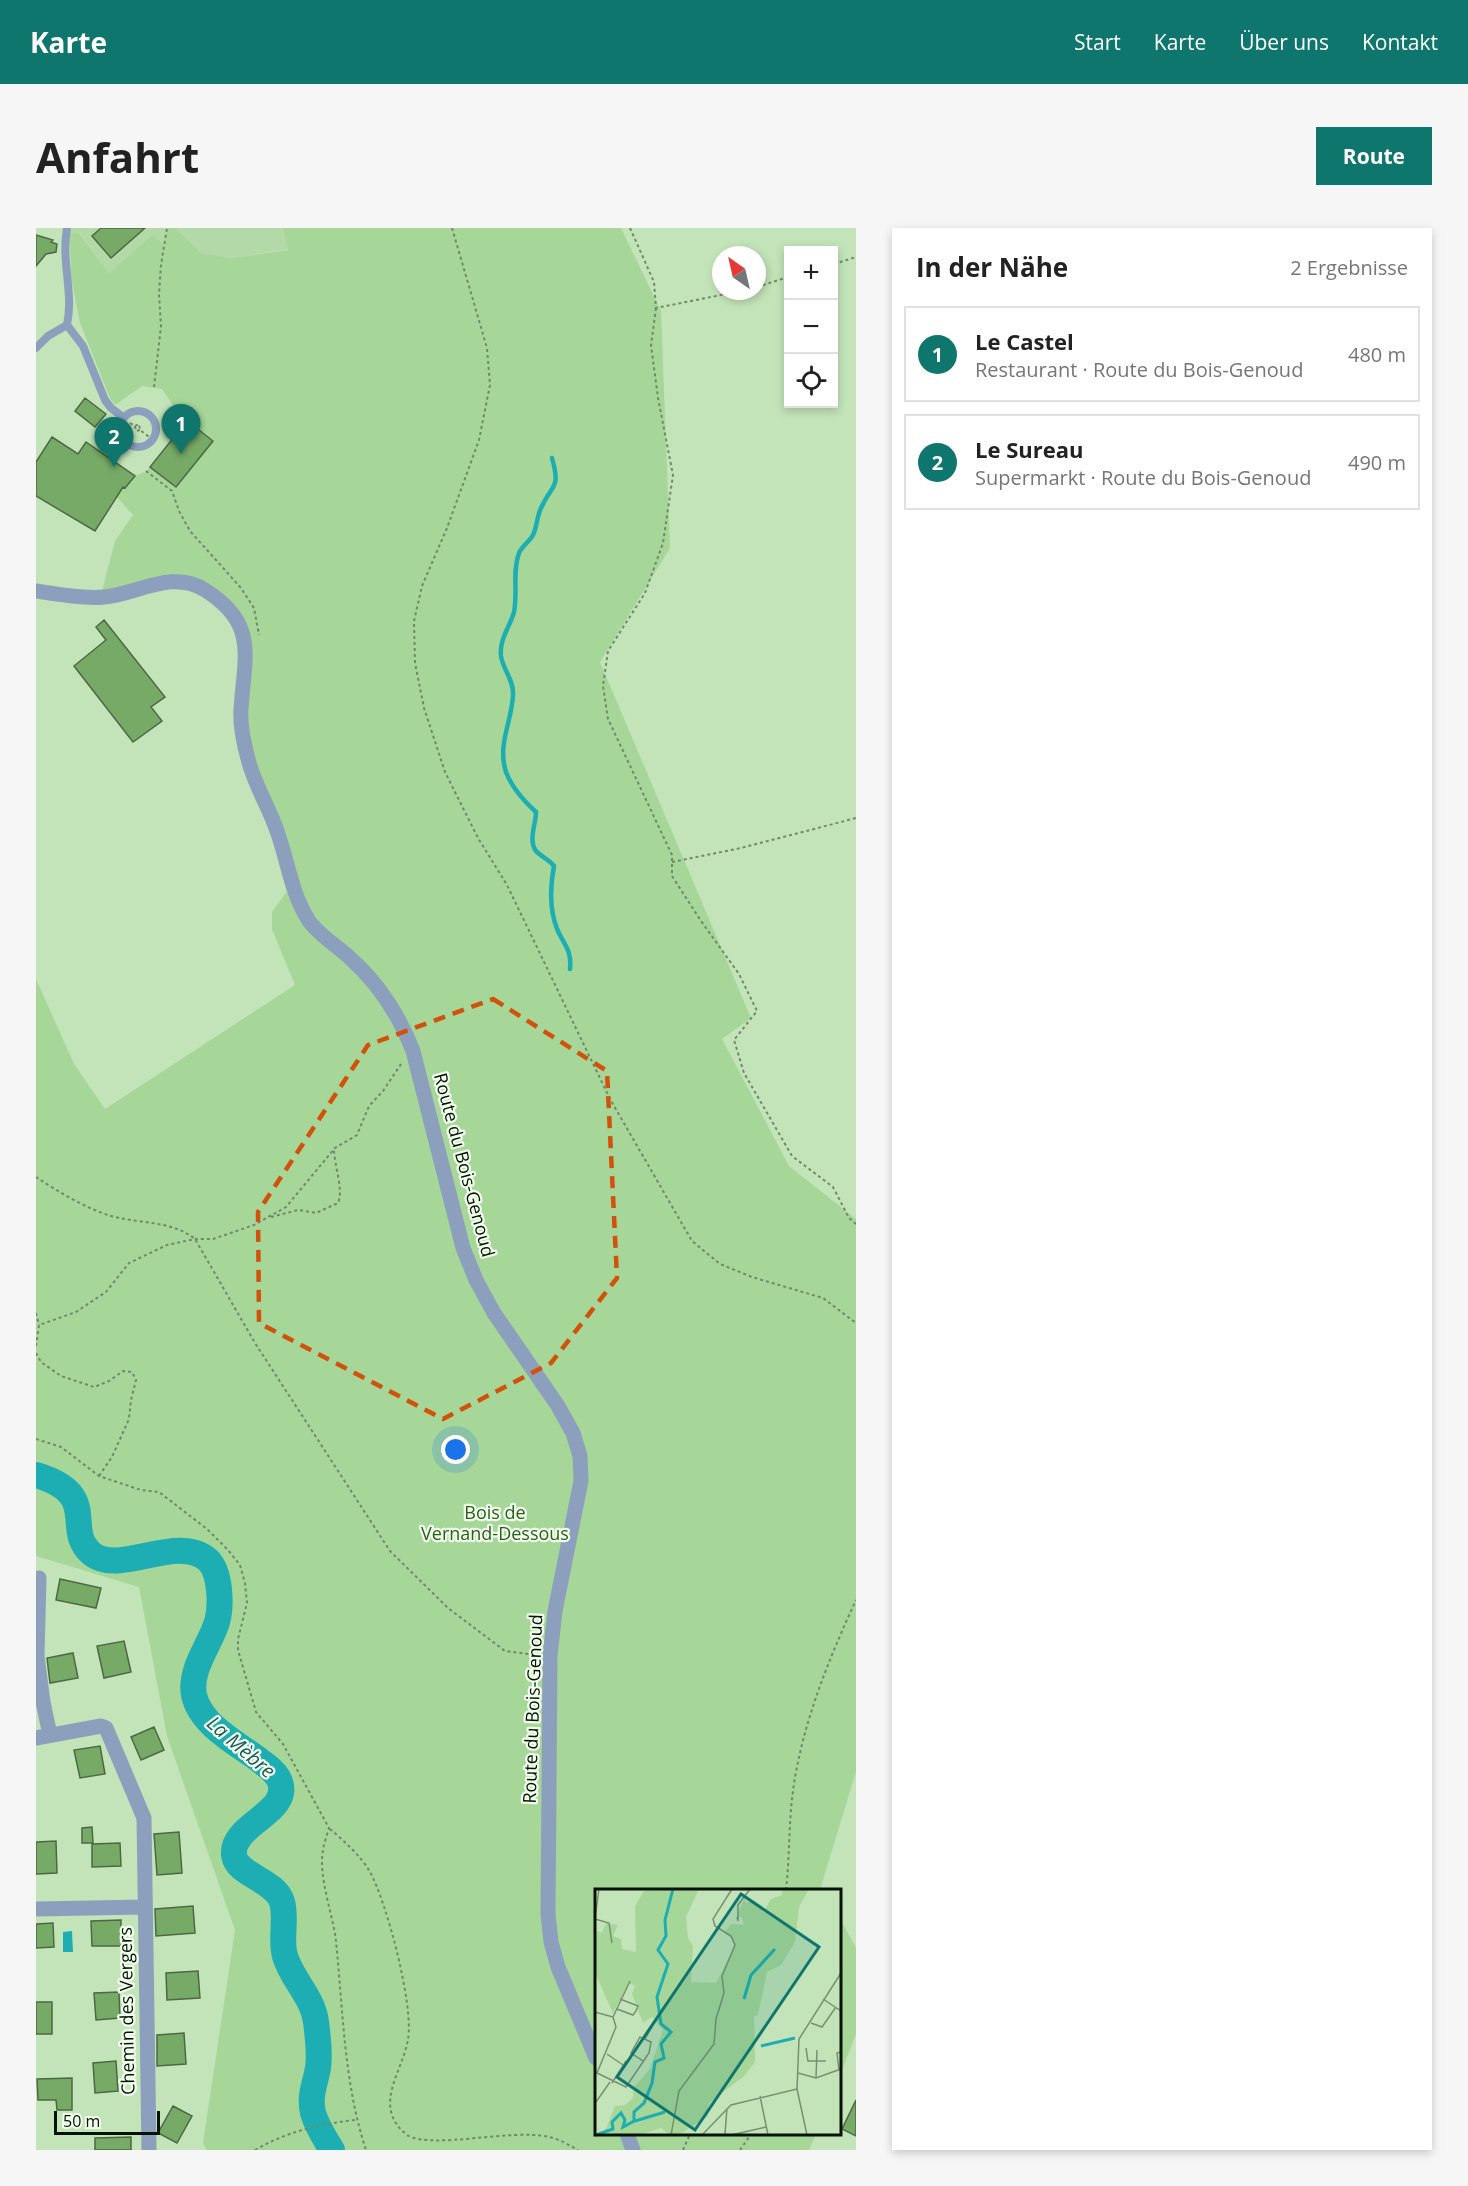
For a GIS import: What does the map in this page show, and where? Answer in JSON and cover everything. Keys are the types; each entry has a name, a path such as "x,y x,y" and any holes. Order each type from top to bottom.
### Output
{"street":[{"name":"Route du Bois-Genoud","path":"36,591 101,597 125,594 152,584 176,581 202,588 223,602 240,623 246,649 241,711 242,734 249,762 278,833 301,906 310,923 351,959 376,986 403,1024 413,1051 454,1217 467,1259 494,1313 558,1406 573,1433 580,1456 581,1481 555,1611 550,1656 548,1914 551,1942 558,1967 595,2053"},
{"path":"39,1578 37,1656 43,1702 43,1736"},
{"name":"Chemin des Vergers","path":"43,1736 101,1726 109,1732 144,1818 149,2150"},
{"name":"Chemin des Vergers","path":"36,1909 144,1907"},
{"path":"628,2135 633,2150"}],"lane":[{"path":"67,228 64,251 71,307 68,326 83,346 105,400 123,417"},
{"path":"36,348 48,336 68,326"},
{"path":"133,411 144,411 155,423 152,439 143,446 133,447 123,440 119,428 123,417 133,411"}],"path":[{"path":"154,387 161,326 159,294 166,228"},
{"path":"452,228 487,348 490,385 479,440 447,528 422,586 414,621 415,663 424,708 445,771 478,838 507,885 610,1099 692,1241 720,1264 752,1277 824,1298 856,1323"},
{"path":"630,228 654,282 656,308 651,345 658,398 673,475 663,543 645,593 608,651 603,686 609,719 672,855 672,876 739,974 757,1011 734,1040 744,1073 792,1156 834,1186 849,1218 856,1224"},
{"path":"838,263 856,257"},
{"path":"766,284 784,279"},
{"path":"656,308 712,297"},
{"path":"123,417 135,426 139,424 140,430 152,439"},
{"path":"146,471 172,491 179,511"},
{"path":"672,862 741,848 856,818"},
{"path":"39,1325 76,1312 106,1292 129,1263 167,1245 195,1239 213,1239 254,1225 286,1207 334,1149 357,1135 369,1106 383,1090 395,1070 413,1051"},
{"path":"268,1217 298,1210 316,1213 338,1203 341,1191 334,1160 334,1149"},
{"path":"36,1177 110,1216 166,1225 188,1233 195,1239 255,1343 390,1551 448,1608 505,1651 550,1656"},
{"path":"36,1313 39,1325 36,1346"},
{"path":"36,1353 41,1362 62,1376 94,1387 109,1381 123,1371 132,1372 136,1380 130,1400 129,1419 112,1457 99,1476"},
{"path":"36,1439 61,1447 99,1476 141,1490 159,1492 207,1529 240,1565 247,1603 238,1639 238,1650 256,1712 283,1744 329,1828 344,1841 369,1870 379,1892 401,1969 408,2015 408,2039 390,2091 393,2117 399,2127 412,2140 432,2144 533,2134 551,2137 578,2150"},
{"path":"786,1889 791,1808 797,1771 816,1698 832,1653 856,1600"},
{"path":"329,1828 322,1852 325,1892 336,1938 342,2012 356,2120 366,2150"},
{"path":"255,2150 310,2127 356,2120"},
{"path":"682,2150 689,2135"},
{"path":"740,2150 750,2135"}],"highlighted area":[{"path":"493,999 607,1071 617,1278 551,1363 443,1419 259,1323 258,1212 368,1045"}],"shaded area":[{"path":"71,228 167,228 164,246 153,234 109,273 80,233 70,233"},
{"path":"175,228 283,228 288,249 230,258 201,253"}],"green space":[{"name":"Bois de Vernand-Dessous","path":"167,228 175,228 201,253 230,258 288,250 283,228 621,228 661,311 670,548 600,662 751,1018 722,1039 789,1166 856,1219 856,1772 821,1886 822,1889 595,1889 595,2135 816,2135 809,2150 207,2150 203,2143 235,1930 167,1736 139,1587 36,1556 36,979 74,1064 105,1109 295,985 272,929 272,912 296,879 254,761 247,733 251,649 205,583 130,586 102,591 115,541 133,515 116,496 135,476 150,467 177,487 213,440 179,414 162,389 142,386 115,405 110,398 80,323 71,277 70,233 79,233 109,273 153,234 164,245"},
{"path":"841,1921 856,1948 856,2034 841,2072"}],"water":[{"path":"72,1931 73,1952 63,1952 63,1932"}],"building":[{"path":"101,228 145,228 111,258 92,236"},
{"path":"36,235 53,240 51,242 57,244 56,252 46,254 36,266"},
{"path":"85,398 106,414 95,427 75,411"},
{"path":"179,414 213,441 176,487 150,467 174,437 166,431"},
{"path":"52,437 78,454 86,442 135,476 125,488 123,487 95,531 36,496 36,462"},
{"path":"104,620 165,697 151,707 162,721 133,742 74,666 106,640 96,627"},
{"path":"60,1579 101,1588 96,1608 56,1600"},
{"path":"124,1641 131,1672 104,1678 97,1646"},
{"path":"73,1653 78,1678 50,1683 47,1658"},
{"path":"154,1727 164,1750 141,1760 131,1737"},
{"path":"100,1746 105,1774 80,1778 74,1750"},
{"path":"92,1827 93,1843 82,1843 82,1828"},
{"path":"179,1832 182,1873 157,1875 154,1834"},
{"path":"56,1841 57,1873 36,1874 36,1842"},
{"path":"120,1843 121,1866 92,1867 92,1844"},
{"path":"193,1906 195,1933 156,1936 155,1909"},
{"path":"121,1920 121,1946 92,1946 91,1921"},
{"path":"53,1923 54,1947 36,1948 36,1924"},
{"path":"198,1971 200,1998 167,2000 166,1973"},
{"path":"119,1992 120,2018 96,2020 94,1993"},
{"path":"36,2002 52,2002 52,2034 36,2034"},
{"path":"184,2033 186,2064 157,2066 157,2035"},
{"path":"116,2061 118,2091 95,2093 93,2063"},
{"path":"72,2078 72,2110 57,2110 56,2100 38,2100 37,2079"},
{"path":"856,2100 856,2136 842,2129"},
{"path":"173,2106 192,2116 177,2143 158,2133"},
{"path":"131,2137 131,2150 95,2150 95,2138"}],"waterway":[{"path":"552,458 556,476 554,486 540,511 533,535 519,553 514,612 502,644 502,661 513,690 503,752 506,772 512,783 536,812 532,837 534,847 554,866 551,905 557,929 569,952 570,969"},
{"name":"La Mèbre","path":"36,1475 56,1483 69,1492 78,1513 80,1534 92,1554 104,1559 118,1560 181,1551 195,1553 208,1560 215,1570 219,1590 219,1614 194,1676 194,1695 203,1715 211,1724 270,1769 280,1782 281,1793 277,1802 241,1835 234,1855 236,1862 242,1868 272,1888 282,1902 285,1956 292,1973 307,1996 316,2022 319,2057 312,2095 313,2113 332,2150"}],"place":[{"name":"Le Castel","path":"181,454"},
{"name":"Le Sureau","path":"114,467"}]}
